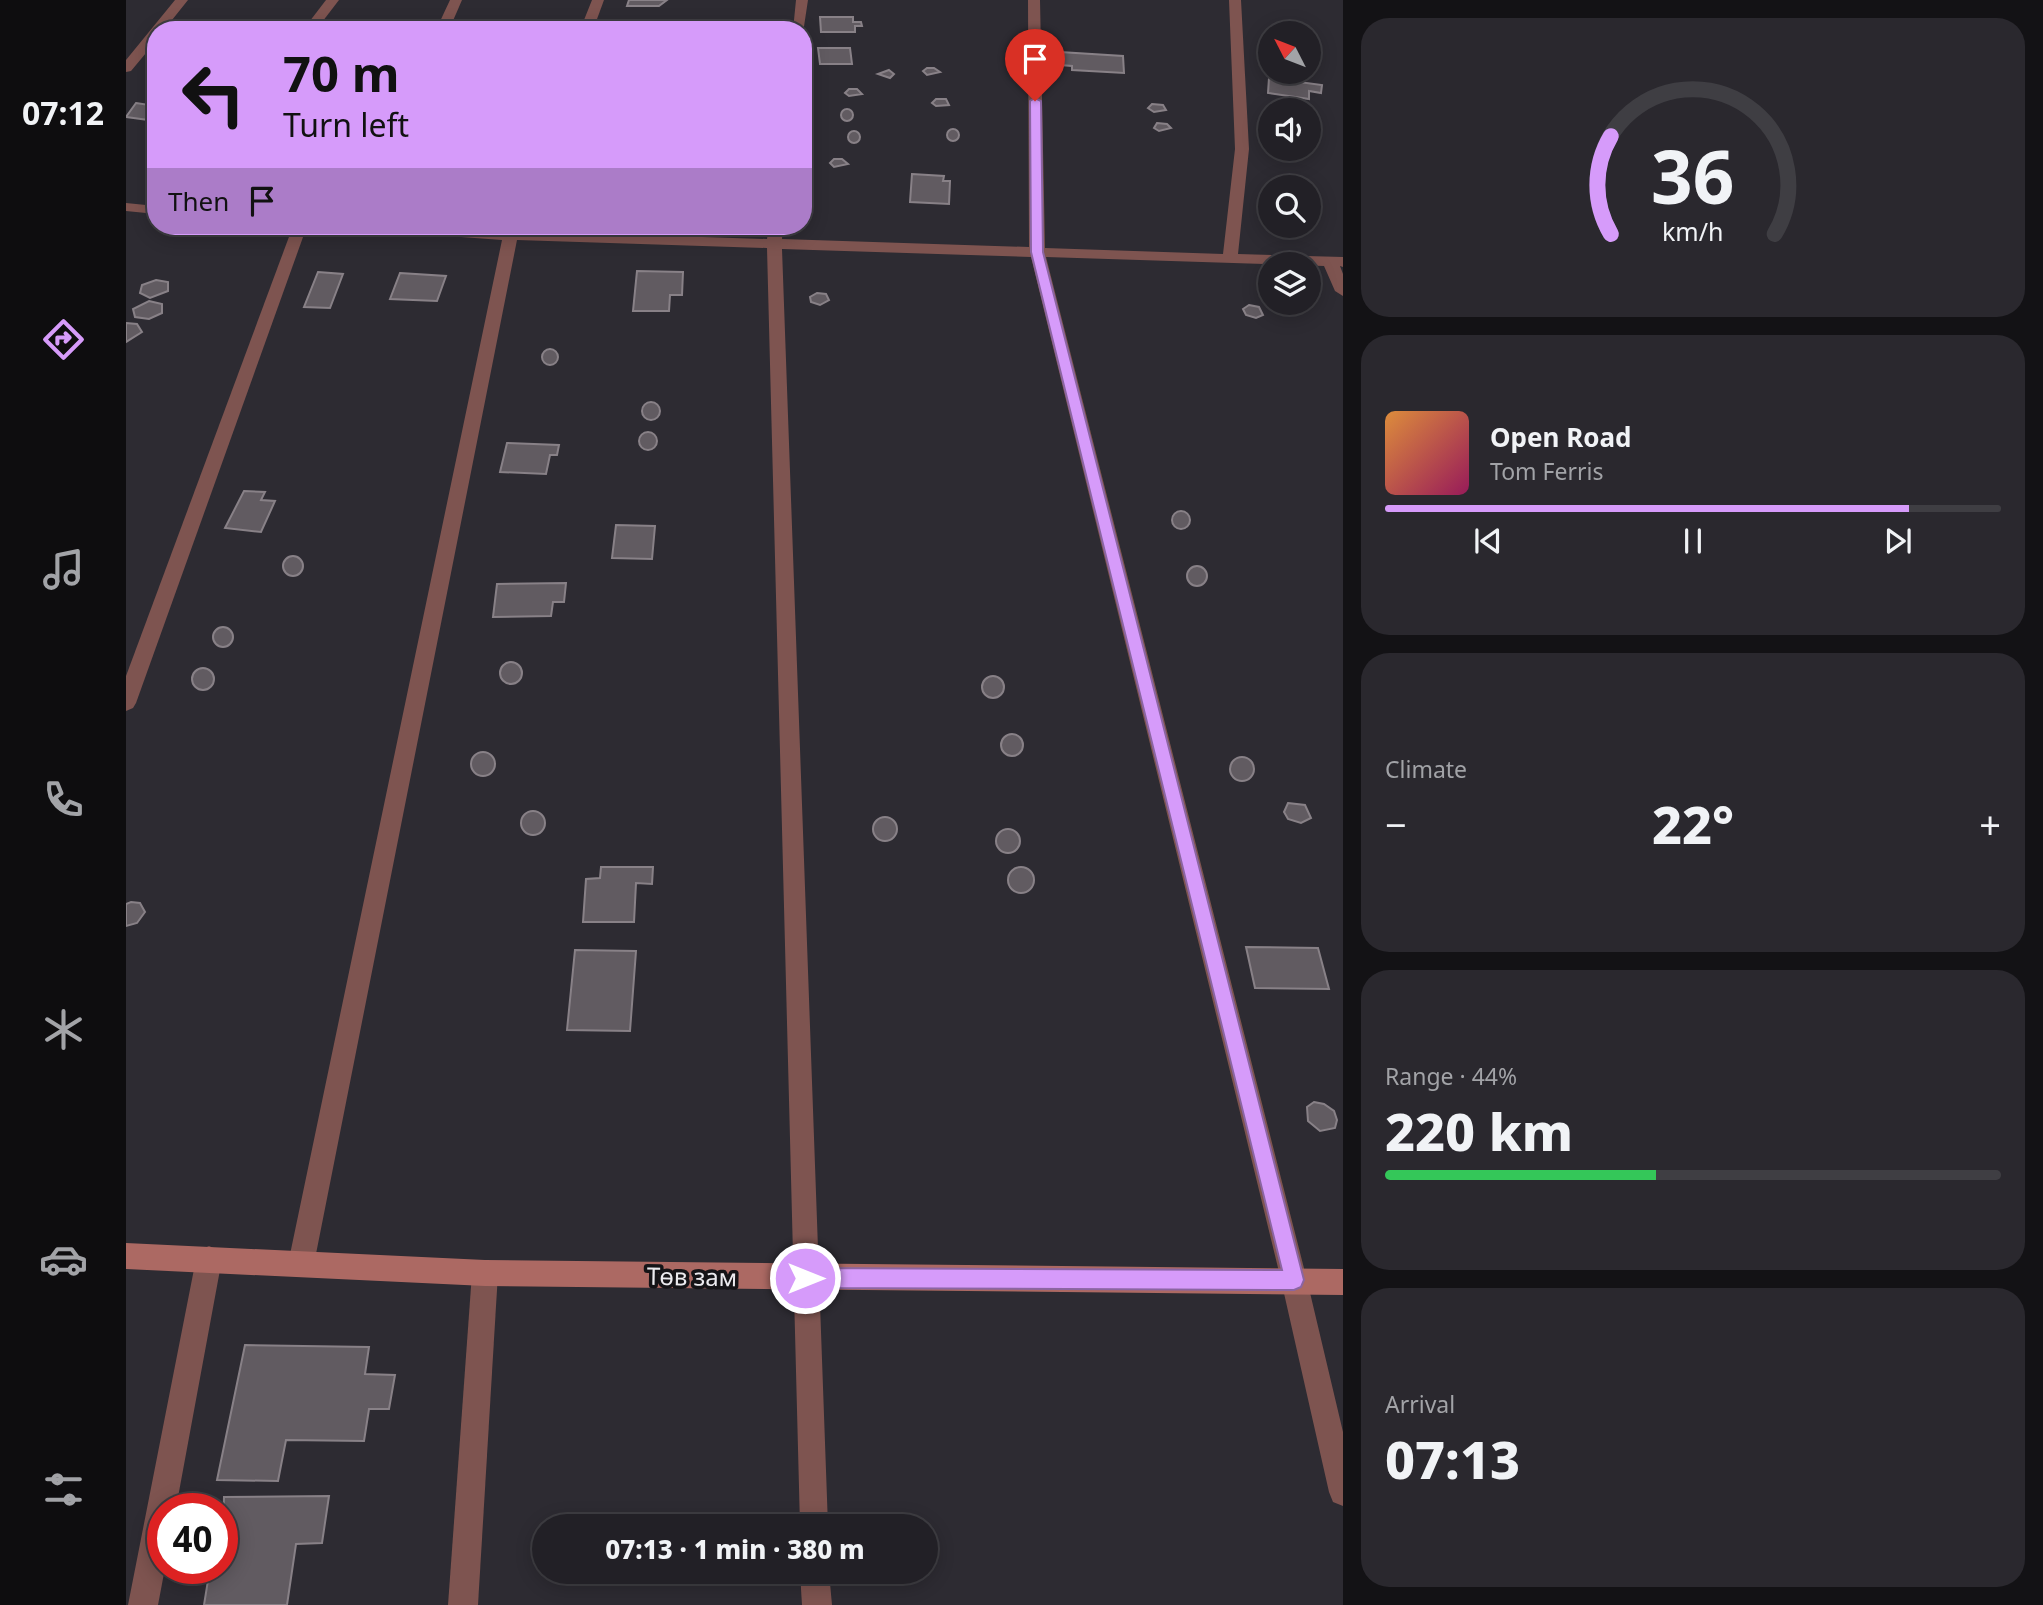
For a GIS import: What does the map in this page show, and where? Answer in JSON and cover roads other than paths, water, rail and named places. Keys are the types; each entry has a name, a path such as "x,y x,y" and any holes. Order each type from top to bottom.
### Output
{"street":[{"path":"165,21 181,0"},
{"path":"316,21 332,0"},
{"path":"446,21 456,0"},
{"path":"590,21 598,0"},
{"path":"800,21 802,0"},
{"path":"1034,0 1037,252 1294,1280 1343,1492"},
{"path":"1230,256 1242,149 1235,0"},
{"path":"126,68 147,43"},
{"path":"126,208 147,209"},
{"path":"126,703 297,235"},
{"path":"301,1264 509,235"},
{"path":"814,1514 775,235 1037,252 1230,256 1336,262 1343,291"},
{"name":"Төв зам","path":"126,1256 485,1273 1343,1282"},
{"path":"143,1605 209,1259"},
{"path":"463,1605 485,1273"},
{"path":"816,1584 817,1605"}]}
